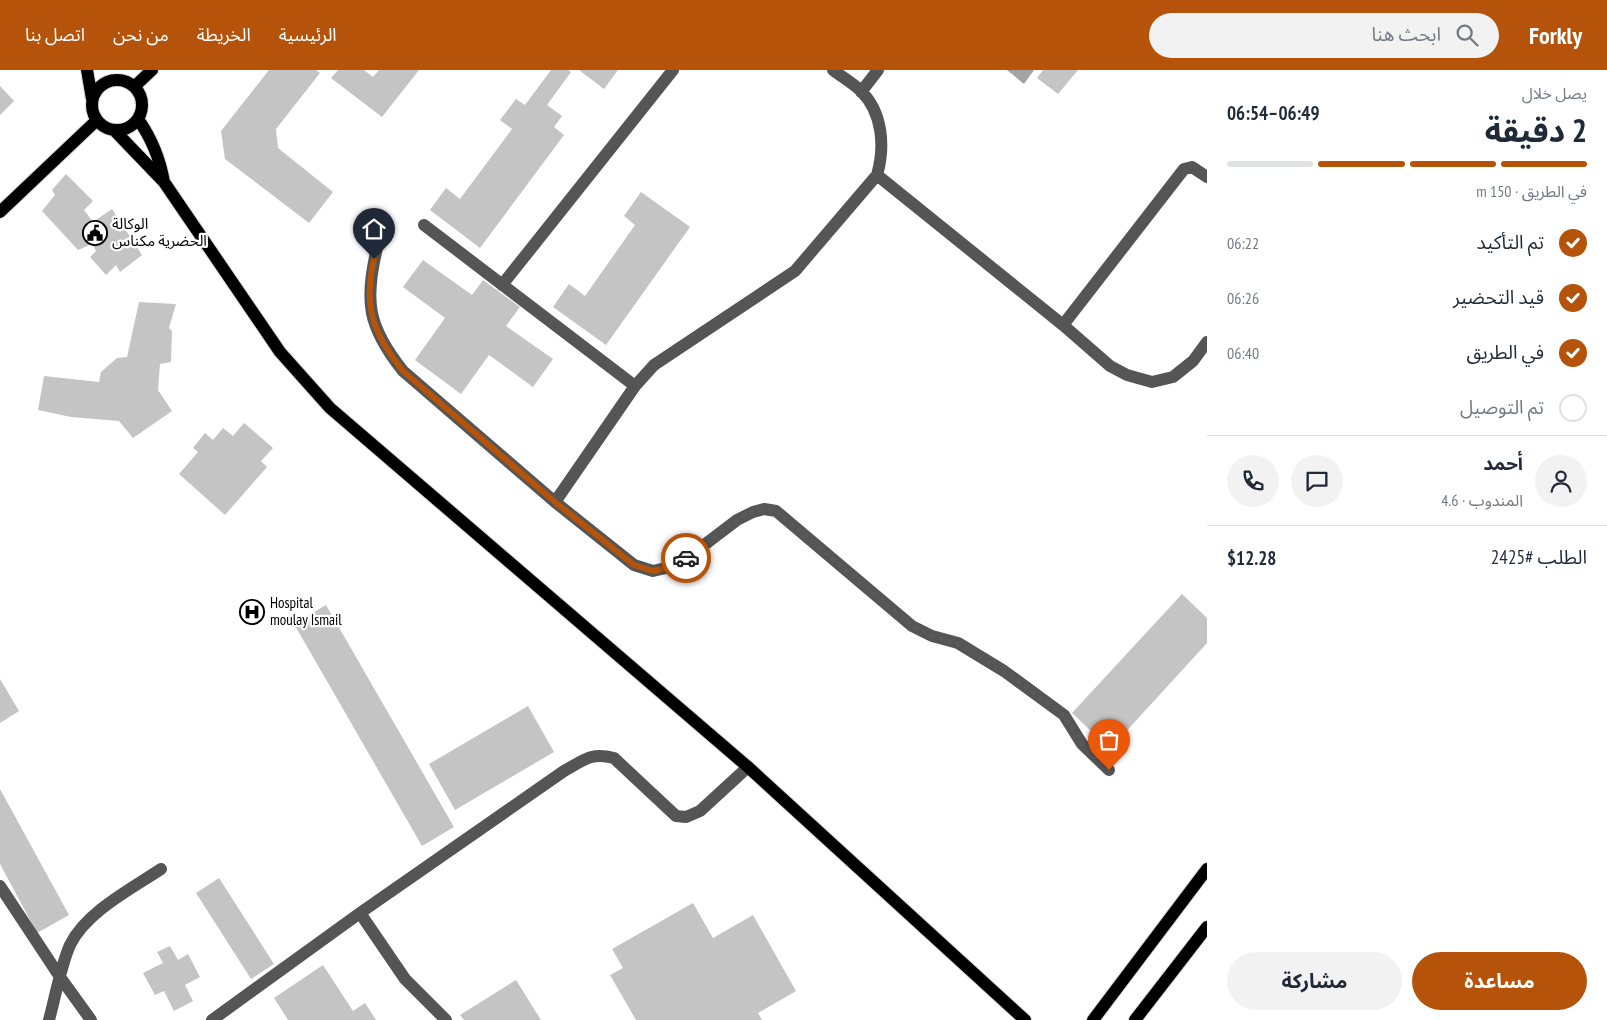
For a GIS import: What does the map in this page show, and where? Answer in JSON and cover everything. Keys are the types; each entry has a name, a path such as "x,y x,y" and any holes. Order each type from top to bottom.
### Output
{"main road":[{"path":"87,70 92,108 97,120 107,129 116,131 132,126 142,111 140,94 116,70"},
{"path":"131,84 152,70"},
{"path":"92,99 96,91 110,80 119,80 131,84"},
{"path":"138,119 155,149 161,165 164,182"},
{"path":"0,212 97,120"},
{"path":"116,131 164,182 280,352 330,408 748,767 1025,1020"},
{"path":"1093,1020 1207,869"},
{"path":"1135,1020 1207,927"}],"lane":[{"path":"502,285 674,70"},
{"path":"555,502 635,386 654,365 795,271 877,175 882,153 881,131 876,117 862,92 833,70"},
{"path":"862,92 878,70"},
{"path":"1063,325 1184,169 1192,167 1207,177"},
{"path":"877,175 1063,325 1110,366 1127,376 1152,382 1173,377 1193,361 1207,342"},
{"path":"424,225 635,386"},
{"path":"377,248 369,290 372,321 389,354 403,371 555,502 634,565 653,571 670,567 691,555 737,520 764,509 776,511 912,626 932,636 958,643 1004,671 1064,715 1082,744 1109,770"},
{"path":"212,1020 360,913 564,771 589,757 602,755 614,758 676,816 686,817 700,812 748,767"},
{"path":"49,1020 70,945 84,924 109,904 161,869"},
{"path":"0,886 91,1020"},
{"path":"360,913 405,979 441,1019"}],"shaded area":[{"path":"1007,70 1034,70 1024,84"}],"building":[{"path":"269,70 316,70 320,73 276,129 278,148 333,192 309,223 225,159 221,131"},
{"path":"338,70 364,70 373,77 379,70 419,70 382,117 331,78"},
{"path":"551,70 568,70 571,72 547,105 562,116 554,127 564,135 480,248 430,210 446,188 460,199 512,129 500,120 516,99 525,105"},
{"path":"579,70 618,70 604,89"},
{"path":"1043,70 1078,70 1058,94 1037,78"},
{"path":"0,86 14,101 0,115"},
{"name":"الوكالة الحضرية مكناس","path":"66,174 93,201 84,210 93,222 112,209 142,255 120,272 116,265 106,275 90,257 96,251 92,244 78,250 42,211 55,195 52,190"},
{"path":"641,192 690,227 606,345 553,307 569,284 585,296 635,225 624,216"},
{"path":"423,260 472,295 483,280 520,307 506,326 553,359 533,387 489,355 461,394 415,360 445,318 403,287"},
{"path":"139,302 176,304 169,328 172,331 171,362 160,364 158,390 172,411 133,438 119,421 71,417 38,410 44,376 99,382 101,372 117,358 127,357"},
{"path":"244,423 273,448 261,461 267,467 225,515 179,474 198,452 193,448 205,433 213,440 223,428 233,436"},
{"path":"1182,594 1207,618 1207,643 1110,749 1072,713"},
{"path":"326,605 454,827 422,846 294,624"},
{"path":"0,679 19,711 0,723"},
{"path":"528,706 554,752 455,810 429,764"},
{"path":"0,789 69,915 37,933 0,864"},
{"path":"219,878 274,964 251,979 196,893"},
{"path":"693,903 713,938 753,915 796,991 758,1013 762,1020 636,1020 610,975 623,968 612,949"},
{"path":"170,946 178,960 188,954 200,977 185,985 193,1001 174,1011 164,991 155,995 143,973 163,963 157,952"},
{"path":"323,965 353,1011 365,1003 376,1020 288,1020 274,998"},
{"path":"516,980 541,1020 464,1020 460,1015"}],"way so far":[{"path":"686,558 737,520 764,509 776,511 912,626 932,636 958,643 1004,671 1064,715 1082,744 1109,770"}],"place":[{"name":"الوكالة الحضرية مكناس","path":"95,233"},
{"name":"Hospital moulay Ismail","path":"252,612"}],"route":[{"path":"374,259 369,290 372,321 389,354 403,371 555,502 634,565 653,571 670,567 686,558"}]}
